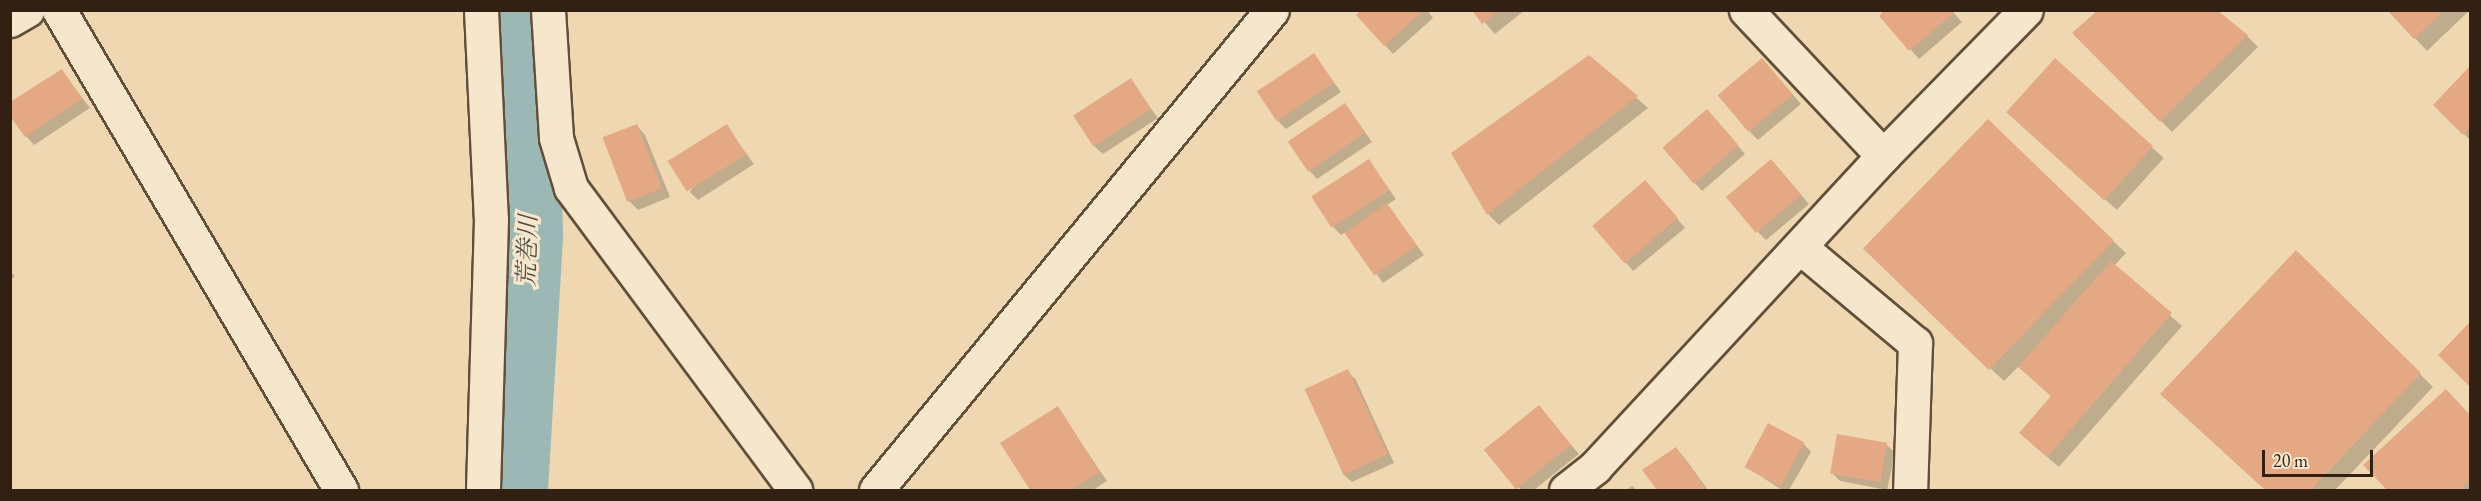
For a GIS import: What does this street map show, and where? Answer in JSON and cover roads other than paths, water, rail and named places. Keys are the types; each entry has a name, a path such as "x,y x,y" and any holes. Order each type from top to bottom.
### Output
{"street":[{"path":"10,20 27,10"},
{"path":"59,10 341,490"},
{"path":"481,10 491,219 483,490"},
{"path":"548,10 556,138 571,188 795,490"},
{"path":"876,490 1272,10"},
{"path":"1746,10 1883,156"},
{"path":"1566,490 1595,467 1883,156 2026,10"},
{"path":"1800,247 1915,343 1910,490"}],"waterway":[{"name":"荒巻川","path":"514,490 529,235 524,10"}]}
